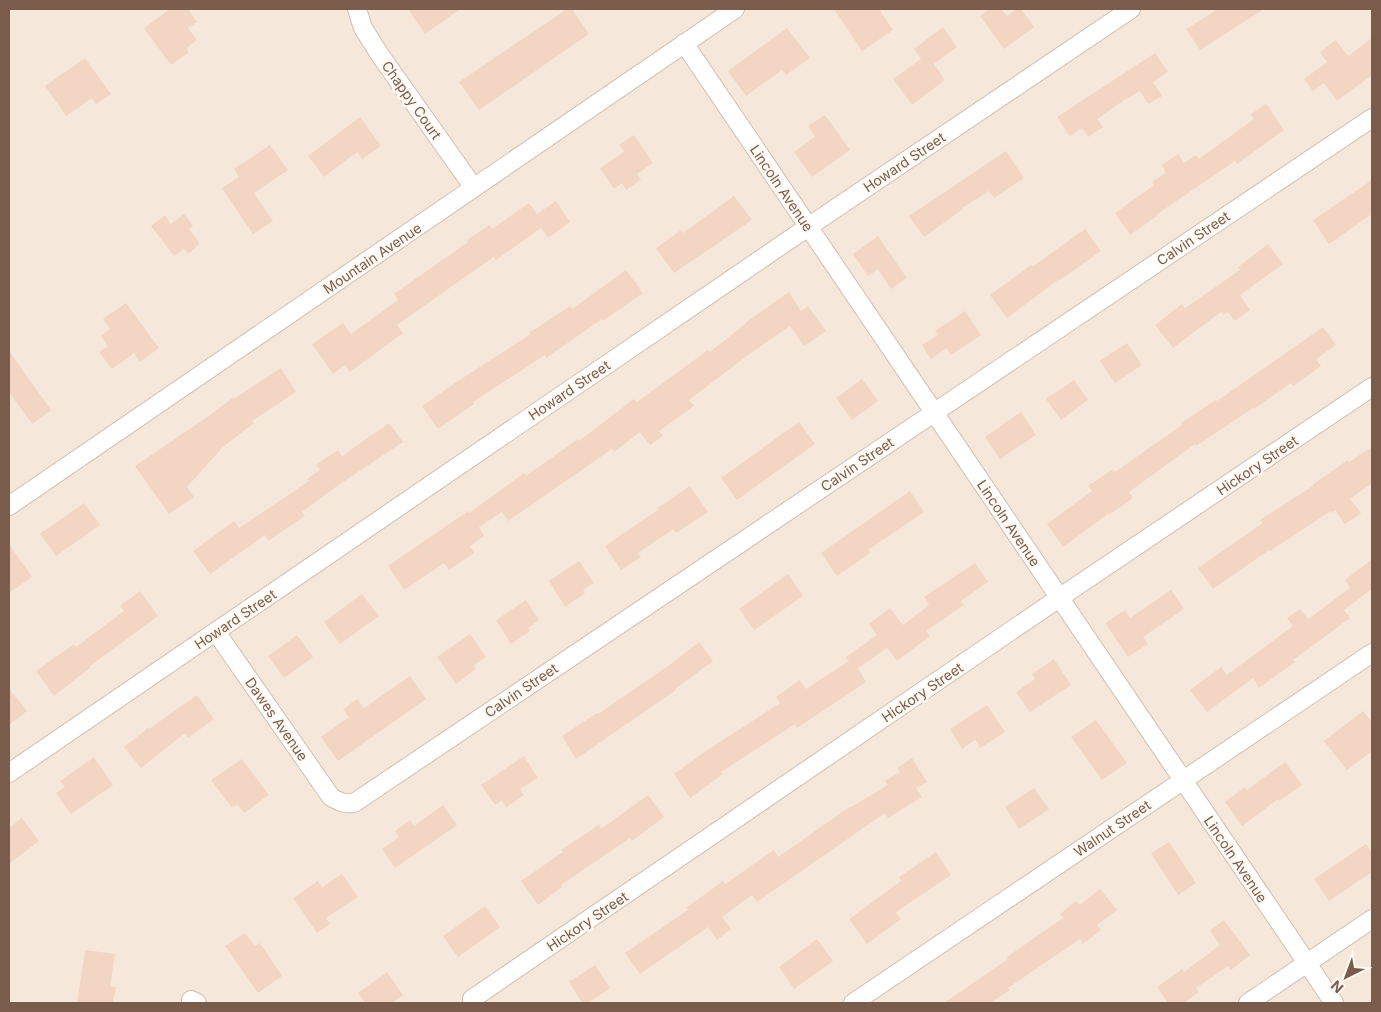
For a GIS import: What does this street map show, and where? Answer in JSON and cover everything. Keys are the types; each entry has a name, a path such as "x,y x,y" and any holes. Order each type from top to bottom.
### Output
{"street":[{"name":"Chappy Court","path":"357,9 363,28 380,55 474,188"},
{"name":"Mountain Avenue","path":"9,506 735,9"},
{"name":"Howard Street","path":"9,773 808,227 1131,9"},
{"name":"Lincoln Avenue","path":"684,43 1334,1003"},
{"name":"Calvin Street","path":"340,803 354,803 1372,118"},
{"name":"Hickory Street","path":"472,999 1059,598 1372,387"},
{"name":"Dawes Avenue","path":"216,632 331,797 340,803"},
{"name":"Walnut Street","path":"853,1003 1372,653"},
{"path":"1248,1003 1372,919"}],"shaded area":[{"path":"9,9 1372,9 1372,1003 9,1003"}],"building":[{"path":"170,9 188,9 197,22 188,28 197,40 187,48 188,53 171,65 144,28"},
{"path":"408,9 460,9 425,34"},
{"path":"567,9 572,9 589,34 479,110 459,82"},
{"path":"834,9 879,9 893,30 862,51"},
{"path":"989,9 1001,9 1007,16 1016,9 1021,9 1034,27 1004,49 980,16"},
{"path":"1218,9 1264,9 1200,50 1186,29"},
{"path":"943,27 957,47 934,64 945,80 912,105 893,79 921,59 914,49"},
{"path":"787,28 810,58 786,75 782,70 746,96 728,71"},
{"path":"1372,38 1372,75 1337,101 1324,83 1313,91 1304,79 1327,62 1320,52 1336,40 1348,56"},
{"path":"1155,53 1168,72 1153,82 1162,96 1148,104 1140,91 1097,119 1103,127 1088,137 1082,128 1070,136 1057,117"},
{"path":"85,58 111,94 96,104 92,98 66,116 45,86"},
{"path":"1266,104 1284,130 1237,164 1235,161 1130,235 1115,213 1154,185 1152,182 1166,173 1162,165 1178,154 1184,163 1196,155 1199,159 1254,119 1251,114"},
{"path":"825,115 850,150 812,177 794,152 815,137 808,126"},
{"path":"360,117 381,146 362,159 357,152 324,177 308,156"},
{"path":"634,135 653,163 637,174 641,180 626,190 622,183 614,189 600,168 624,152 619,145"},
{"path":"270,145 288,170 254,193 273,221 253,234 222,188 239,177 234,169"},
{"path":"1006,151 1024,178 994,198 989,191 962,208 924,237 909,216"},
{"path":"1372,180 1372,214 1329,244 1313,220"},
{"path":"734,196 752,220 674,273 656,248 681,230 683,233"},
{"path":"556,201 570,222 548,238 541,228 496,260 494,257 397,325 403,333 350,372 345,365 333,374 312,344 343,323 351,334 398,300 394,294 489,225 492,229 529,203 537,214"},
{"path":"184,214 193,226 189,229 200,244 188,254 184,249 174,256 151,226 165,215 171,224"},
{"path":"1085,229 1101,251 1059,279 1007,318 990,295"},
{"path":"878,236 907,278 891,289 878,269 868,276 853,254"},
{"path":"1268,244 1283,264 1240,295 1250,310 1235,321 1228,312 1224,315 1221,312 1173,348 1155,325 1182,304 1185,308 1240,270 1238,267"},
{"path":"626,270 643,293 546,358 545,355 473,402 474,404 438,429 422,406 570,306 572,309"},
{"path":"789,292 801,311 808,306 826,331 804,346 790,326 689,400 694,406 659,431 663,436 650,445 640,432 614,452 612,449 508,521 502,512 479,527 484,536 470,546 474,553 449,570 444,563 404,590 388,566 468,511 469,513 524,473 526,476 578,439 579,441 634,399 637,402 708,350 710,352 745,323"},
{"path":"126,303 159,348 140,362 134,353 112,369 99,352 108,346 101,336 110,329 103,319"},
{"path":"965,311 981,335 951,355 946,348 931,359 922,345 938,335 935,331"},
{"path":"1323,327 1336,345 1316,359 1321,366 1293,386 1291,383 1196,446 1195,444 1129,492 1133,498 1063,547 1047,524 1092,491 1088,486 1113,469 1115,472 1182,425 1181,423 1217,401"},
{"path":"1127,343 1142,365 1115,383 1100,361"},
{"path":"9,351 51,410 32,424 9,392"},
{"path":"281,368 296,392 252,421 254,423 223,447 187,487 194,497 169,514 135,466 234,397"},
{"path":"862,379 878,401 852,420 836,398"},
{"path":"1074,380 1088,400 1061,420 1046,399"},
{"path":"1021,412 1036,435 1000,459 985,437"},
{"path":"799,422 815,444 737,500 721,478"},
{"path":"389,423 403,442 302,512 305,516 268,541 265,535 210,574 193,551 234,521 239,528 309,481 307,479 320,470 316,465 338,450 342,456"},
{"path":"1372,447 1372,483 1350,499 1361,513 1345,524 1335,510 1332,513 1331,511 1269,550 1213,589 1198,568 1263,523 1260,520 1313,486 1348,460 1349,462"},
{"path":"690,486 708,512 676,533 673,529 638,553 641,557 621,570 605,546"},
{"path":"910,491 924,512 868,550 870,553 837,576 821,553"},
{"path":"84,503 100,525 56,556 40,534"},
{"path":"9,544 32,577 9,593"},
{"path":"1372,559 1372,589 1344,610 1350,618 1259,688 1253,678 1207,712 1190,690 1221,667 1227,675 1293,626 1287,618 1300,609 1308,619 1350,588 1345,580"},
{"path":"579,561 594,583 583,590 585,593 565,607 549,581"},
{"path":"975,563 988,582 961,601 964,605 926,631 930,636 897,661 887,648 858,668 866,682 797,728 795,724 721,772 723,774 690,798 674,774 780,703 776,697 800,680 806,689 849,661 846,657 877,635 869,624 890,608 903,625 929,605 924,597"},
{"path":"788,574 803,596 754,630 739,609"},
{"path":"1171,590 1184,609 1143,637 1148,644 1128,657 1105,623 1125,610 1130,618"},
{"path":"140,591 158,616 90,666 54,696 36,671 74,644 76,647 124,611 120,606"},
{"path":"362,594 379,616 340,644 324,622"},
{"path":"526,600 539,620 528,628 530,631 511,644 496,620"},
{"path":"470,634 486,657 474,665 476,669 456,684 437,657"},
{"path":"297,635 313,657 284,678 268,656"},
{"path":"699,642 713,661 676,690 576,759 562,736 668,666"},
{"path":"1054,659 1071,685 1030,712 1016,692 1035,679 1032,674"},
{"path":"410,676 426,699 338,761 321,737 349,717 343,709 357,699 364,708"},
{"path":"9,689 27,711 9,725"},
{"path":"197,695 214,719 188,738 185,733 141,768 124,747 148,728"},
{"path":"987,705 1005,732 980,748 975,740 962,749 950,729"},
{"path":"1363,711 1372,722 1372,751 1347,770 1324,741"},
{"path":"1096,720 1127,763 1102,780 1071,737"},
{"path":"524,756 538,778 520,789 524,795 506,807 502,801 495,805 481,785"},
{"path":"94,757 113,785 71,814 56,793 65,787 60,781"},
{"path":"912,758 927,782 916,788 922,797 888,818 885,813 757,902 752,895 722,917 731,929 717,940 708,927 640,974 625,953 688,910 686,908 723,881 725,884 774,850 778,857 851,806 888,785 885,781 900,772 897,768"},
{"path":"242,759 269,795 244,813 238,805 231,807 211,780"},
{"path":"1285,762 1302,785 1279,801 1278,799 1242,826 1225,802 1245,787 1247,790"},
{"path":"1034,788 1049,809 1019,829 1005,807"},
{"path":"648,795 664,817 632,841 630,838 561,885 562,887 538,905 521,881 563,852 561,850 599,825 601,829"},
{"path":"443,805 457,825 395,868 382,849 399,837 395,831 410,820 414,826"},
{"path":"22,818 39,841 9,864 9,828"},
{"path":"1169,842 1196,883 1178,895 1151,853"},
{"path":"1366,844 1372,852 1372,872 1329,901 1314,879"},
{"path":"936,852 951,875 896,912 901,919 867,944 849,919 901,881 899,877"},
{"path":"342,874 358,897 326,918 330,924 317,933 293,898 318,881 322,887"},
{"path":"1100,889 1117,910 1097,925 1101,930 1083,944 1080,939 1008,988 1010,990 990,1003 944,1003 1063,918 1060,914 1076,901 1080,905"},
{"path":"485,906 500,927 458,957 443,936"},
{"path":"1224,920 1250,955 1231,970 1228,966 1196,988 1199,992 1184,1003 1168,1003 1157,987 1182,969 1184,972 1220,945 1210,931"},
{"path":"245,933 255,946 260,943 282,976 258,993 225,946"},
{"path":"817,939 833,961 794,989 779,967"},
{"path":"85,950 115,954 110,986 116,987 113,1003 77,1003"},
{"path":"595,965 610,988 588,1003 582,1003 569,982"},
{"path":"387,972 403,995 392,1003 365,1003 358,993"}]}
